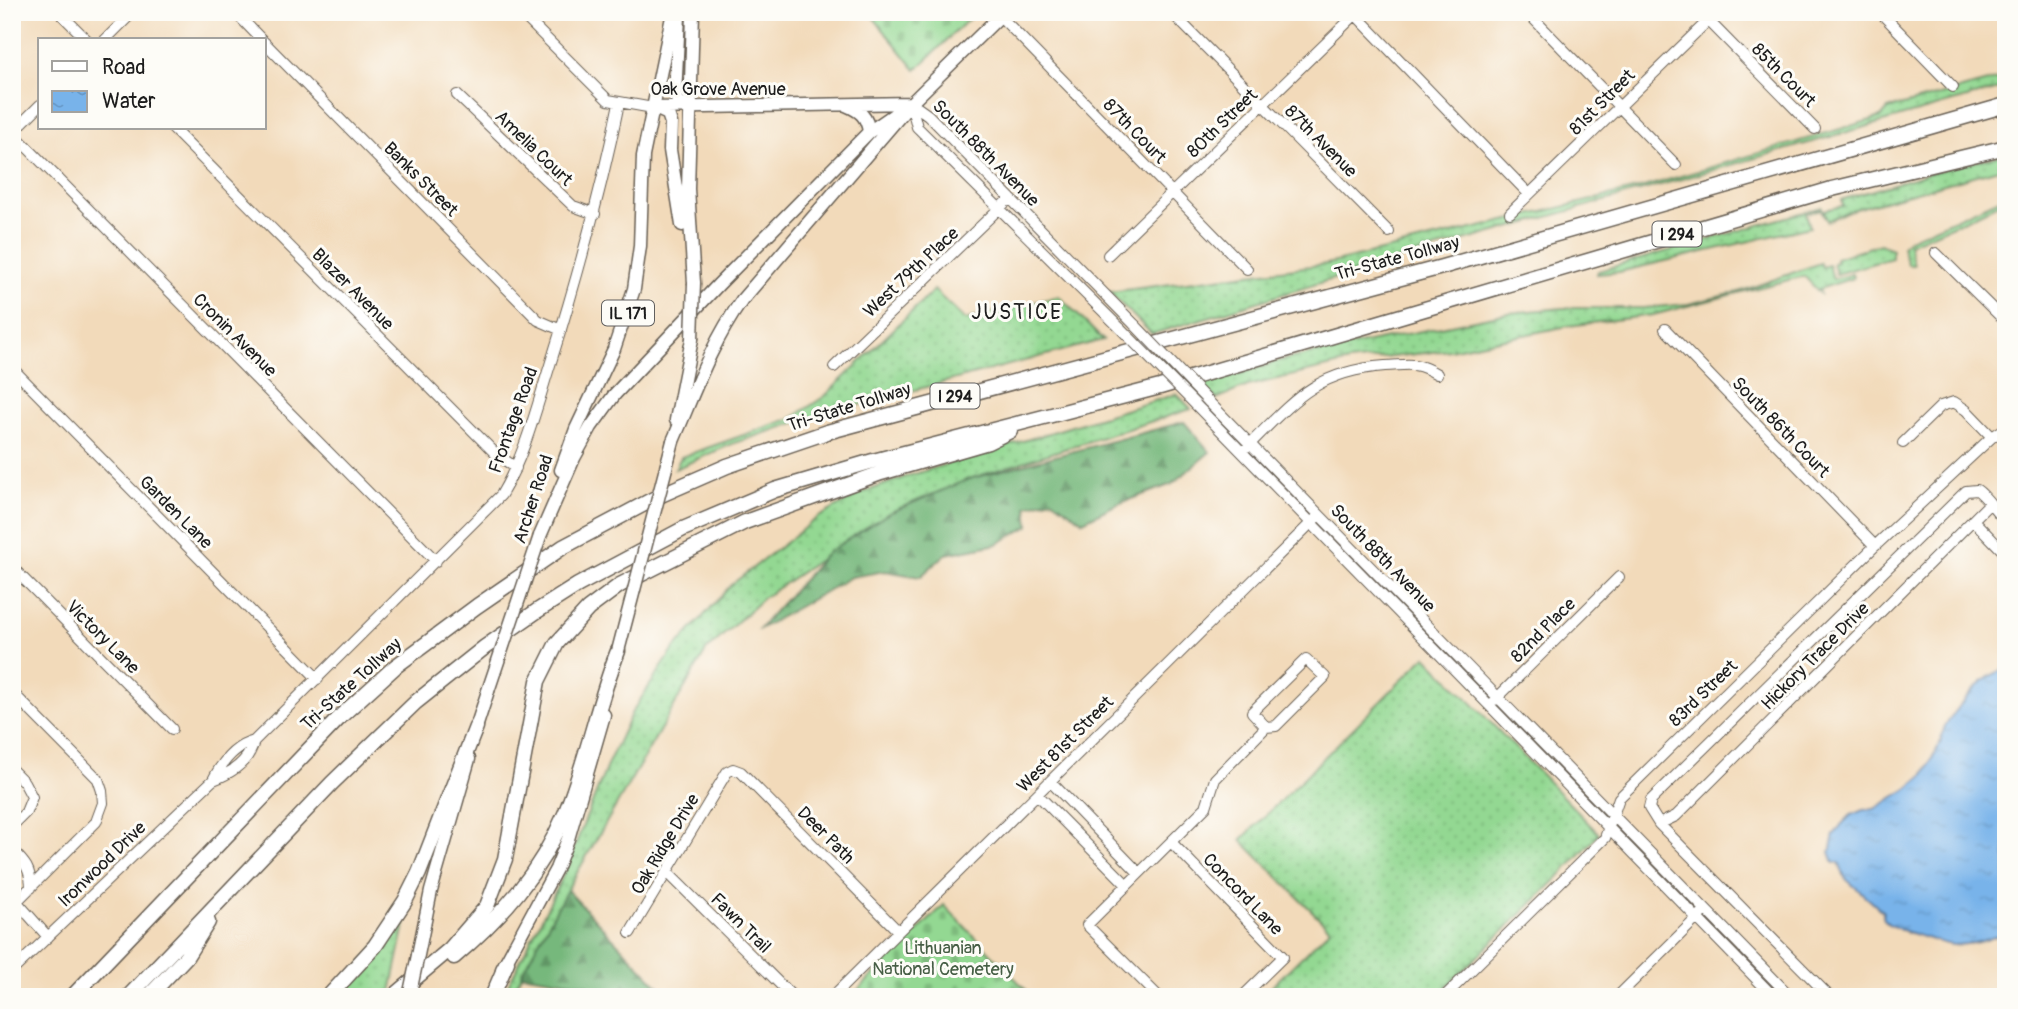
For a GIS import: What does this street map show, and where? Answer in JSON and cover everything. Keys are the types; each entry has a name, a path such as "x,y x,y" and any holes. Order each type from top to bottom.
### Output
{"highway":[{"name":"Tri-State Tollway","path":"72,997 342,715 396,666 563,547 663,494 727,466 827,432 1442,267 2006,105"},
{"name":"I 294","path":"128,997 370,744 416,702 485,647 578,585 683,528 775,490 873,461 1160,387 1832,189 2006,146"},
{"path":"393,997 450,949 487,906 505,859 538,681 557,643 588,609 620,585 745,522 881,473 988,442 1039,417"},
{"path":"408,997 502,914 537,867 565,813 603,689 618,651"},
{"path":"328,997 375,946 405,901 419,873 476,727"},
{"path":"148,997 186,957 226,895"},
{"path":"492,997 507,962"}],"main road":[{"name":"Archer Road","path":"408,997 430,891 465,776 476,727 576,429 614,349 635,289 640,246 643,156 673,12"},
{"path":"679,12 676,95 680,102 690,109"},
{"path":"485,997 507,962 556,869 568,839 592,759 673,441 692,339 694,284 690,256 688,189 693,12"},
{"path":"673,441 708,356 742,300 911,103 1002,14"},
{"name":"Oak Grove Avenue","path":"653,108 911,103"},
{"path":"551,506 591,427 615,394 869,132 911,103"},
{"path":"846,104 859,110 869,132"},
{"path":"653,108 668,114 671,122 670,150 682,229 690,256"}],"street":[{"path":"59,12 85,38"},
{"path":"108,38 133,12"},
{"name":"Banks Street","path":"235,12 260,38"},
{"name":"Oak Grove Avenue","path":"520,12 608,100 653,108"},
{"name":"87th Avenue","path":"1171,12 1389,232"},
{"path":"1527,12 1676,166"},
{"name":"85th Court","path":"1700,12 1815,129"},
{"name":"81st Street","path":"1510,213 1717,12"},
{"path":"1880,12 1953,87"},
{"path":"1355,13 1528,194"},
{"name":"80th Street","path":"1108,255 1355,13"},
{"name":"87th Court","path":"1002,14 1247,268"},
{"name":"Banks Street","path":"266,44 538,320 561,330"},
{"name":"Amelia Court","path":"457,95 573,206 595,214"},
{"name":"Frontage Road","path":"318,679 501,495 516,467 561,330 595,214 619,103"},
{"name":"South 88th Avenue","path":"911,103 928,114 1135,325 1208,401 1246,448"},
{"name":"South 88th Avenue","path":"911,103 917,127 1195,404 1246,448 1490,706 1774,997"},
{"path":"13,132 38,107"},
{"name":"Blazer Avenue","path":"174,130 495,453 516,467"},
{"name":"Cronin Avenue","path":"13,132 436,561"},
{"name":"West 79th Place","path":"834,367 1010,198"},
{"path":"1936,253 2006,323"},
{"name":"South 86th Court","path":"1665,330 1875,546"},
{"path":"1246,448 1290,404 1315,385 1346,372 1419,364 1437,374"},
{"name":"Garden Lane","path":"12,368 318,679"},
{"path":"1903,443 1941,406 1954,402 1966,410 1992,437"},
{"name":"83rd Street","path":"1444,997 1605,838 1619,798 1875,546 1992,437 2006,428"},
{"path":"1830,997 1659,824 1648,808 1651,800 1956,499 1966,491 1977,490 1984,494 1989,504 2006,521"},
{"name":"Hickory Trace Drive","path":"1659,824 1676,816 1989,504"},
{"name":"South 88th Avenue","path":"1315,519 1498,697 1791,997"},
{"name":"West 81st Street","path":"832,997 1315,519"},
{"path":"1973,520 2006,554"},
{"name":"Victory Lane","path":"12,567 172,729"},
{"name":"82nd Place","path":"1490,706 1619,578"},
{"path":"1159,997 1087,925 1206,807 1214,779 1266,727 1276,726 1325,677 1306,659 1252,712 1266,727"},
{"name":"Ironwood Drive","path":"12,971 213,780 221,765 242,744 254,741 318,679"},
{"path":"12,692 98,779 102,791 103,803 96,822 14,904 48,937"},
{"name":"Deer Path","path":"727,772 733,769 741,772 898,931"},
{"path":"12,770 24,782 32,797 26,812 12,827"},
{"name":"Oak Ridge Drive","path":"630,933 727,772"},
{"path":"1050,781 1139,873"},
{"path":"1037,794 1127,886"},
{"name":"Concord Lane","path":"1171,842 1283,957 1242,997"},
{"path":"12,850 31,873 31,888"},
{"name":"Fawn Trail","path":"667,872 793,997"},
{"path":"1617,997 1706,908"}],"green space":[{"path":"869,12 976,12 916,70"},
{"path":"2006,77 2006,87 1379,265 1152,334 1109,292 1327,264 1637,189 1881,117 1888,109"},
{"path":"2006,154 2006,167 1848,211 1827,221 1824,210 1843,206 1842,200 1847,198"},
{"path":"2006,196 2006,200 1909,244 1914,265 1908,265 1902,247 1907,240"},
{"path":"1822,207 1825,219 1821,209 1806,213 1810,227 1619,272 1597,274 1598,271"},
{"path":"1880,244 1892,249 1892,258 1836,274 1833,263 1837,262 1836,258"},
{"path":"1820,263 1822,267 1829,265 1833,279 1852,274 1853,278 1819,289 1820,293 1804,276 1653,315 1568,326 1450,350 1349,362 1248,386 1216,399 1203,385 1282,360 1508,313 1563,308 1644,308 1688,304 1739,292"},
{"path":"934,290 965,320 1059,296 1103,340 810,418 732,444 675,469 681,457 792,418 825,396"},
{"path":"1177,394 1191,409 969,479 889,513 763,598 706,651 567,890 510,997 502,997 561,880 609,761 632,712 674,649 731,585 817,518 862,493 908,476"},
{"path":"1184,422 1210,452 1172,484 1115,505 1083,521 1052,499 1027,506 1029,526 997,544 946,554 920,577 885,571 851,577 758,630 828,552 889,513 969,479"},
{"path":"1426,656 1599,834 1558,878 1436,997 1261,997 1330,929 1241,840"},
{"path":"567,890 669,997 624,997 582,984 521,974"},
{"name":"Lithuanian National Cemetery","path":"944,905 1033,997 851,997"},
{"path":"403,913 407,915 391,992 385,997 335,997"}],"water":[{"path":"2006,668 2006,930 1981,941 1947,944 1907,932 1886,922 1883,912 1845,878 1839,862 1834,863 1830,852 1834,835 1851,815 1874,809 1923,776 1958,708 1981,683"}],"district":[{"name":"JUSTICE","path":"1017,312"}]}
